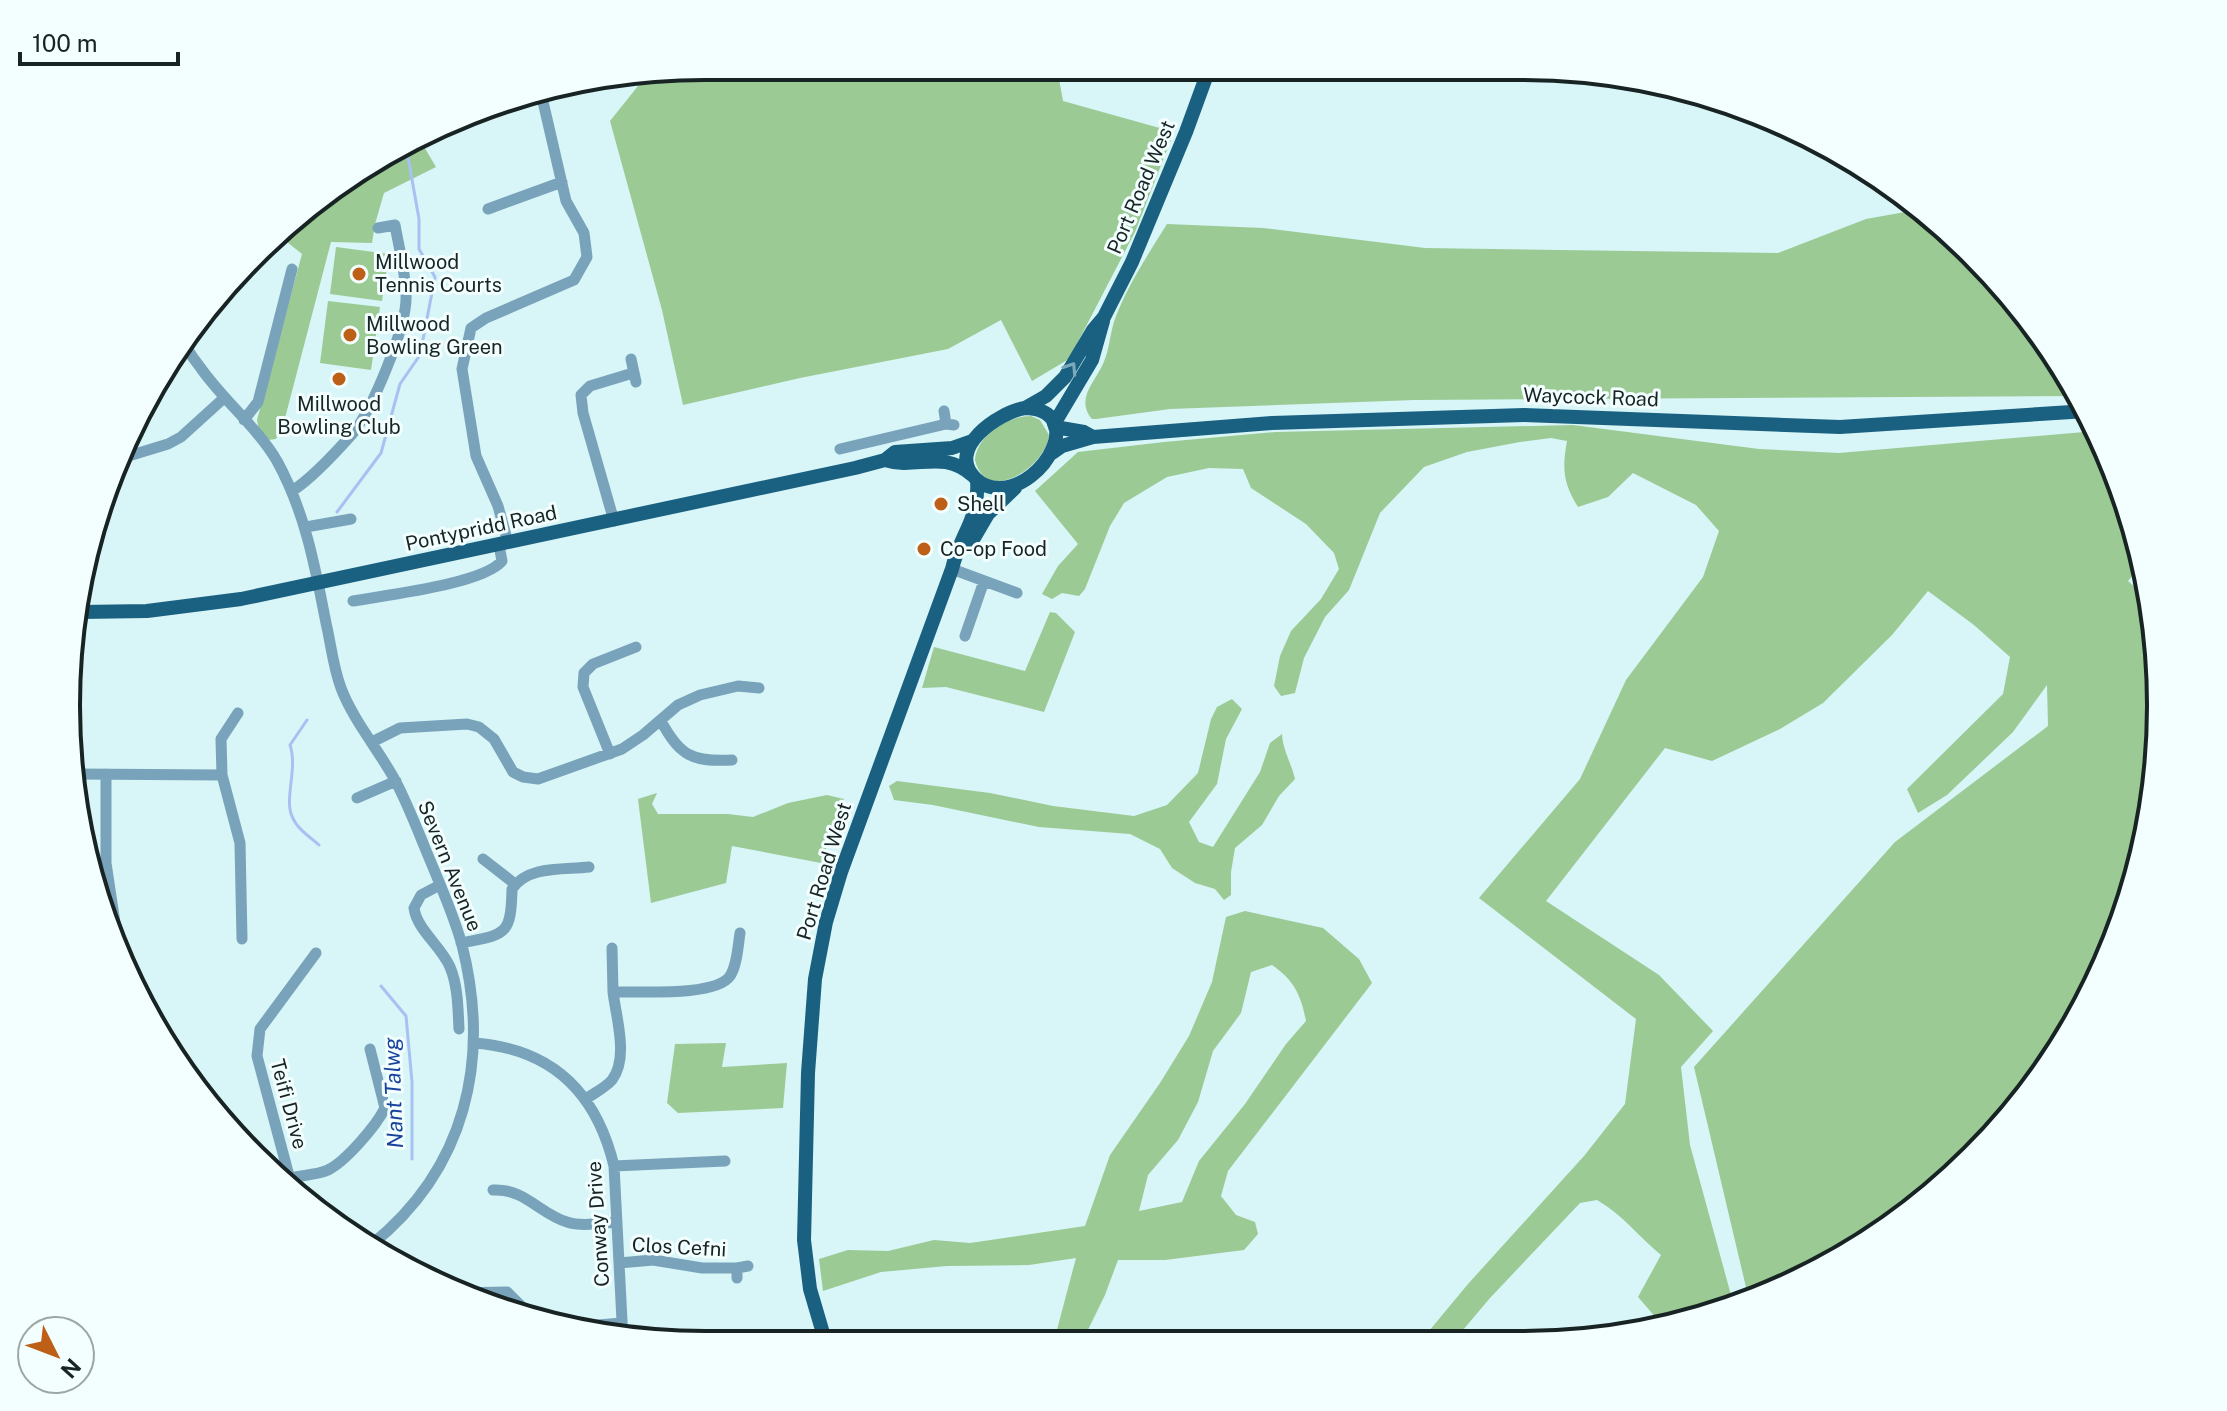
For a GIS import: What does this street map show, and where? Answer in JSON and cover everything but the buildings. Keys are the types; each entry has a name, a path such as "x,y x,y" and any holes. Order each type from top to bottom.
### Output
{"main road":[{"name":"Port Road West","path":"1054,425 1092,360 1104,317 1132,262 1205,80"},
{"name":"Port Road West","path":"1025,408 1046,396 1065,377 1104,317"},
{"path":"1025,408 1041,412 1054,425 1056,437 1052,453 1040,469 1024,480 1001,488 989,487 975,478 967,455 972,441 999,418 1025,408"},
{"name":"Waycock Road","path":"1052,453 1062,446 1093,437 1225,425 1499,415 1840,427 2073,412"},
{"name":"Waycock Road","path":"1054,425 1093,437"},
{"name":"Pontypridd Road","path":"87,612 147,611 205,605 855,468 885,460 895,452 952,448 972,441"},
{"name":"Pontypridd Road","path":"885,460 898,464 945,461 957,464 975,478"},
{"name":"Port Road West","path":"822,1331 810,1289 804,1240 807,1087 815,979 826,922 841,872 956,553 977,508 975,478"},
{"name":"Port Road West","path":"952,569 963,557 988,514 1024,480"}],"street":[{"path":"353,601 456,582 488,572 502,561 504,544 498,506 476,456 462,369 471,328 486,318 574,280 587,257 584,233 566,201 543,101"},
{"path":"488,209 562,182"},
{"path":"292,491 309,480 354,432 397,347 407,299 395,225 378,228"},
{"path":"244,420 258,402 292,269"},
{"name":"Severn Avenue","path":"191,350 224,398 269,450 292,491 306,527 340,686 396,781 461,943 471,995 473,1043 466,1099 446,1158 416,1203 378,1238"},
{"path":"614,521 583,413 581,395 590,386 635,378 631,359"},
{"path":"133,455 181,437 224,398"},
{"path":"855,468 845,448 948,420"},
{"path":"306,527 351,519"},
{"path":"952,569 1017,593"},
{"path":"965,636 984,581"},
{"path":"610,754 583,687 584,673 593,664 636,647"},
{"path":"372,742 400,728 467,724 479,727 494,739 513,772 538,779 610,754 635,740 678,705 700,695 738,686 759,688"},
{"path":"238,713 221,739 222,775 240,843 242,939"},
{"path":"661,721 676,747 702,761 732,760"},
{"path":"84,774 222,775"},
{"path":"106,774 106,863 112,905"},
{"path":"357,798 396,781"},
{"path":"483,859 515,884"},
{"path":"515,884 533,872 589,867"},
{"path":"461,943 499,935 508,927 515,884"},
{"path":"440,885 421,895 414,908 420,924 451,968 459,1029"},
{"path":"613,992 696,990 724,984 732,974 740,933"},
{"path":"586,1099 609,1083 618,1070 620,1049 613,992 612,948"},
{"name":"Teifi Drive","path":"288,1171 257,1056 260,1029 316,953"},
{"name":"Conway Drive","path":"473,1043 502,1045 532,1055 567,1078 586,1099 608,1140 614,1166 622,1323"},
{"path":"298,1180 338,1163 378,1121 385,1108 370,1049"},
{"path":"614,1166 725,1161"},
{"path":"493,1190 505,1189 524,1197 563,1222 617,1222"},
{"name":"Clos Cefni","path":"619,1263 653,1260 740,1271"},
{"path":"490,1292 507,1292 517,1302"},
{"path":"612,1324 622,1323"}],"green space":[{"path":"1059,80 1063,101 1174,132 1135,232 1069,359 1032,381 1001,320 948,349 683,405 662,310 610,121 640,83 665,81"},
{"path":"424,147 436,167 384,193 372,243 331,242 284,422 276,439 268,440 259,431 257,420 302,254 286,241 358,185"},
{"path":"1906,212 1934,235 1992,293 2018,325 2065,396 1415,400 1170,409 1096,419 1092,419 1085,404 1088,391 1105,358 1121,304 1167,224 1263,228 1425,248 1778,253 1866,219"},
{"name":"Millwood Tennis Courts","path":"336,247 389,254 382,301 330,294"},
{"name":"Millwood Bowling Green","path":"328,301 380,307 371,370 320,363"},
{"path":"1031,416 1040,420 1049,435 1038,459 1015,477 1002,481 991,480 981,473 975,460 981,443 988,435 1013,419"},
{"path":"1573,425 1759,449 1839,453 2083,432 2114,504 2133,575 2128,581 2136,588 2142,624 2146,665 2146,746 2135,828 2114,907 2063,1018 2042,1053 1992,1118 1934,1176 1869,1226 1798,1266 1746,1289 1694,1067 1895,842 2048,726 2047,685 2013,732 1947,795 1918,813 1907,789 2003,694 2010,657 1928,591 1892,635 1823,703 1780,729 1712,761 1665,748 1546,901 1659,975 1713,1031 1681,1067 1690,1145 1731,1295 1655,1316 1638,1297 1661,1255 1597,1200 1580,1203 1462,1331 1429,1331 1584,1156 1625,1104 1636,1019 1479,898 1580,779 1626,680 1703,577 1719,531 1696,505 1633,473 1608,497 1578,507 1565,475 1567,441 1551,438 1520,442 1467,452 1424,467 1380,513 1349,590 1325,617 1304,658 1295,693 1281,696 1274,686 1280,656 1291,631 1321,599 1339,569 1334,553 1306,524 1251,488 1243,469 1209,468 1167,477 1124,503 1110,526 1085,589 1079,596 1062,593 1052,599 1042,594 1058,566 1078,544 1035,491 1078,452 1276,432"},
{"path":"1050,612 1056,613 1075,632 1044,712 946,687 922,688 934,647 1025,671"},
{"path":"1232,699 1242,709 1226,739 1217,784 1189,822 1199,842 1213,847 1260,772 1270,743 1282,734 1295,779 1279,796 1262,825 1235,848 1231,895 1224,900 1215,889 1195,883 1172,868 1160,849 1130,834 1039,827 894,800 889,786 897,781 1134,816 1167,805 1198,773 1211,719 1217,707"},
{"path":"657,793 652,804 658,814 753,817 788,803 827,795 844,799 821,863 732,846 726,883 651,903 638,799"},
{"path":"1245,911 1323,928 1359,959 1372,983 1228,1171 1221,1196 1236,1215 1255,1222 1258,1234 1244,1250 1165,1260 1118,1260 1087,1331 1057,1331 1076,1258 1029,1265 947,1266 881,1272 823,1291 819,1259 848,1250 888,1251 934,1240 970,1243 1085,1226 1110,1155 1189,1036 1212,982 1226,917","holes":["1272,965 1286,976 1302,1003 1306,1021 1199,1161 1182,1202 1139,1211 1148,1175 1178,1140 1198,1102 1213,1051 1241,1013 1251,972"]},
{"path":"726,1043 722,1067 787,1063 783,1108 678,1113 667,1103 675,1044"}],"waterway":[{"name":"Nant Talwg","path":"337,512 381,453 400,384 420,355 435,277 419,249 419,219 408,156"},
{"name":"Nant Talwg","path":"307,720 290,745 293,763 289,801 297,824 319,845"},
{"name":"Nant Talwg","path":"381,986 406,1016 412,1082 412,1159"}],"place":[{"name":"Millwood Tennis Courts","path":"359,274"},
{"name":"Millwood Bowling Green","path":"350,335"},
{"name":"Millwood Bowling Club","path":"339,379"},
{"name":"Shell","path":"941,504"},
{"name":"Co-op Food","path":"924,549"}]}
